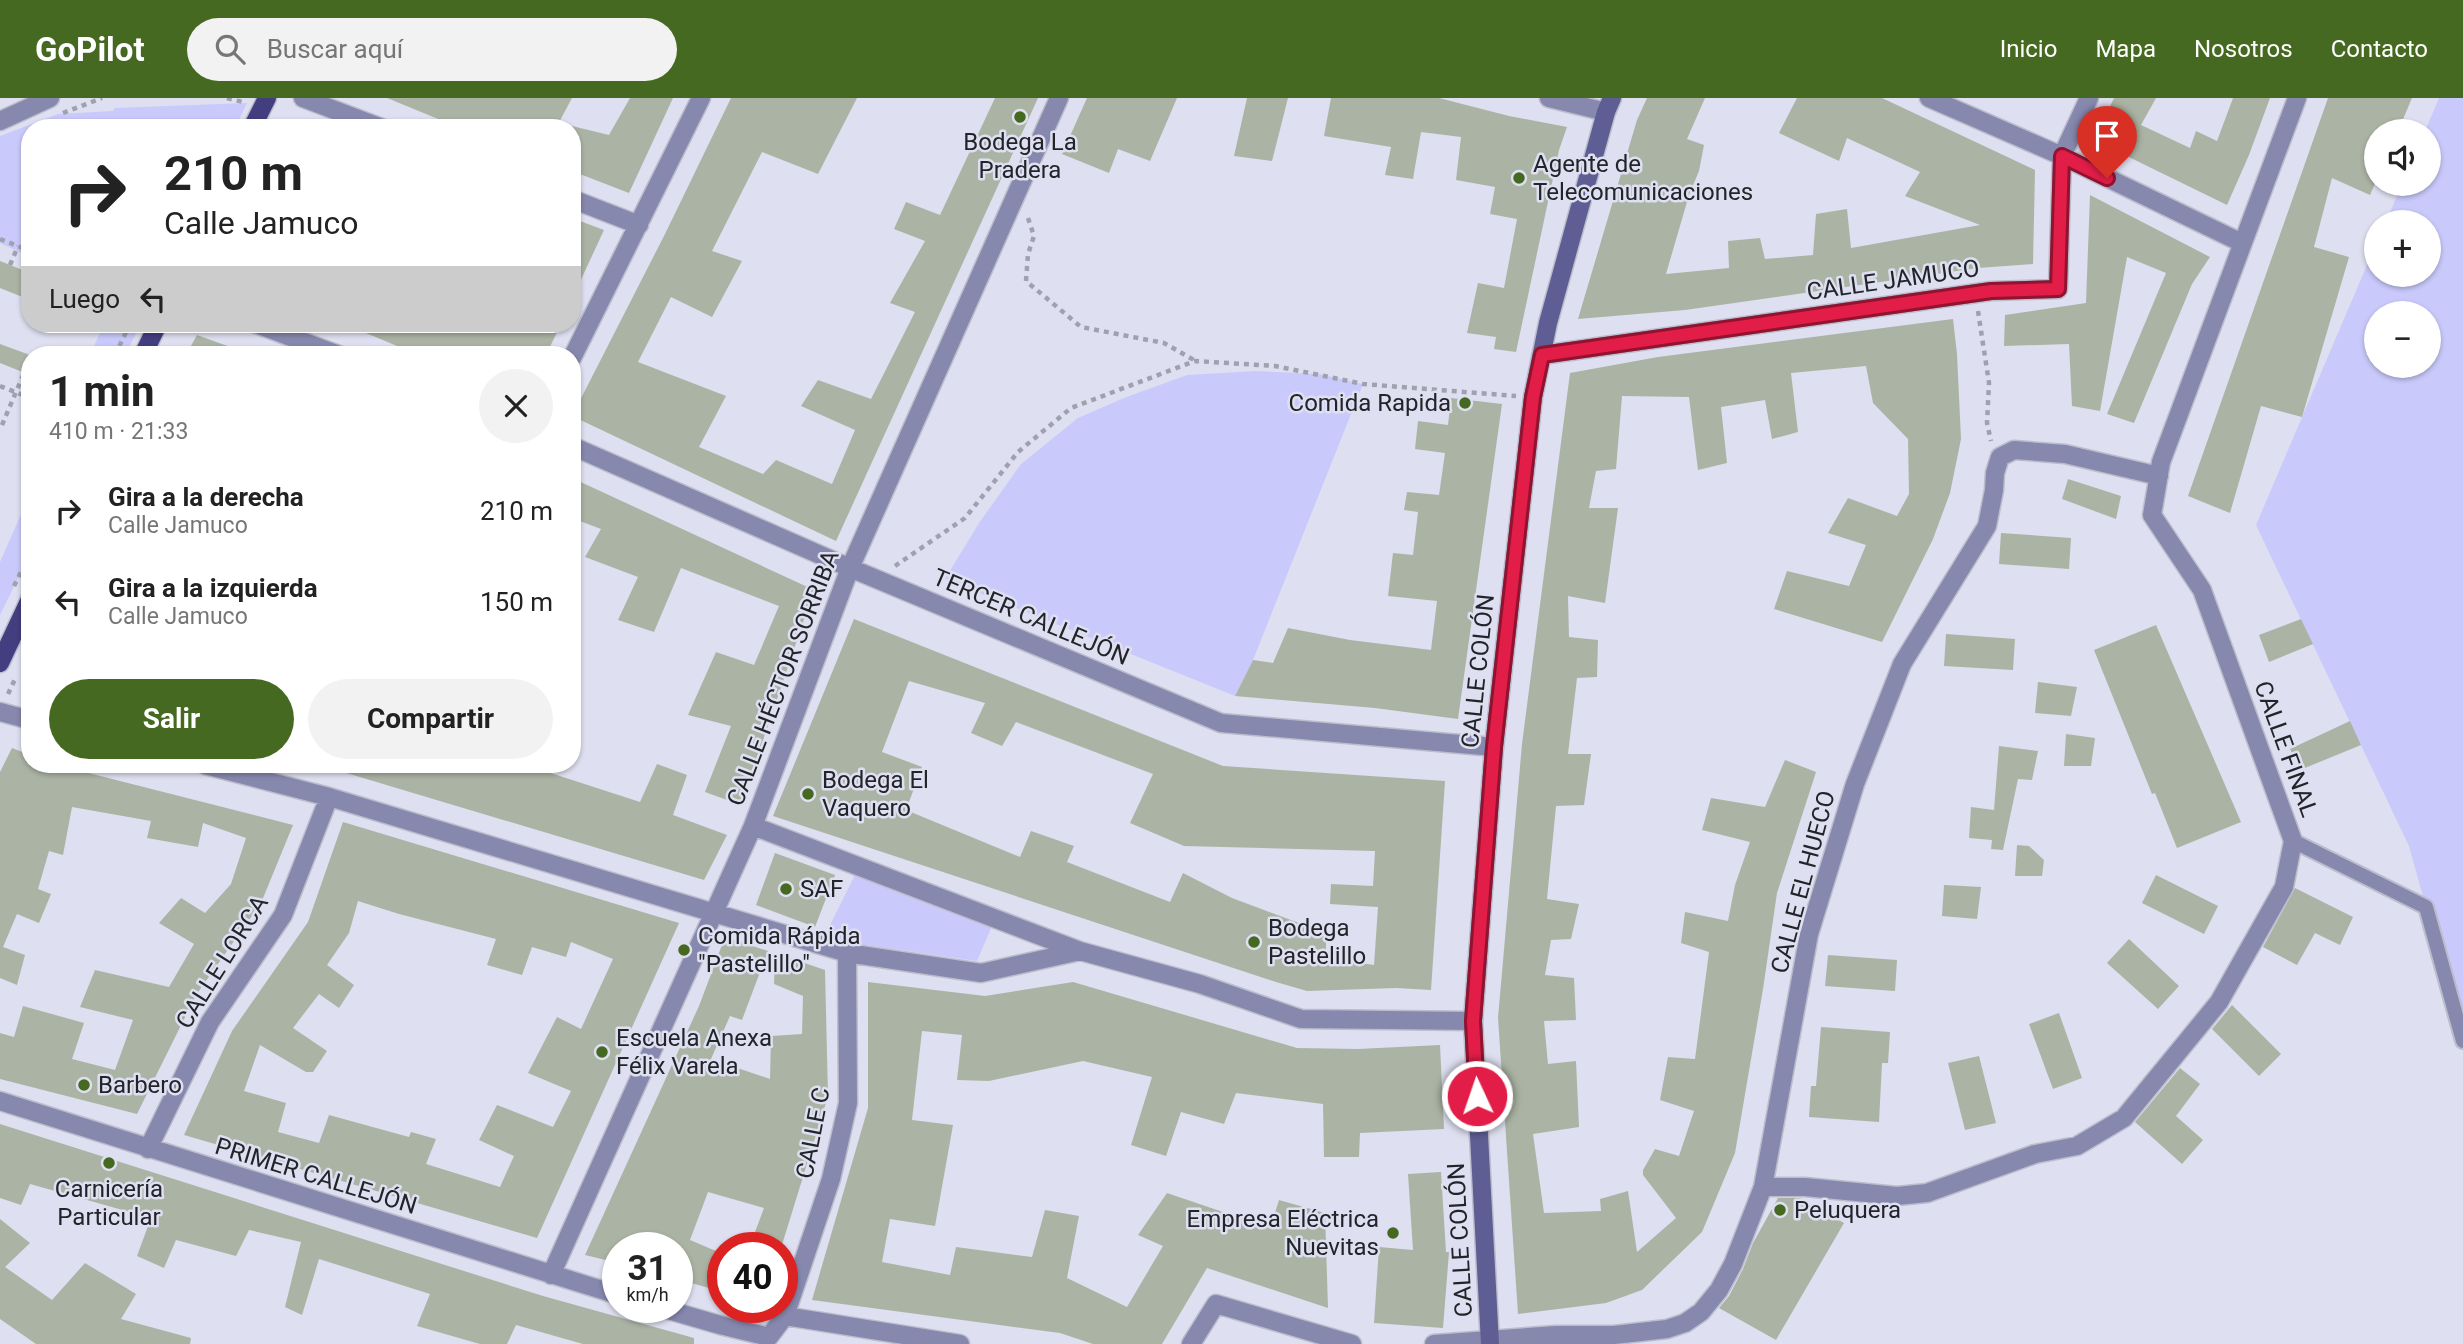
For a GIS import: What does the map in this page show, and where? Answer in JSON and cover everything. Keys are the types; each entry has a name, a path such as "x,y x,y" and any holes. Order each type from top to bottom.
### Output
{"main road":[{"path":"256,119 267,98"},
{"path":"0,663 21,618"}],"street":[{"path":"0,121 50,98"},
{"path":"303,98 358,119"},
{"path":"578,346 701,98"},
{"name":"CALLE HÉCTOR SORRIBA","path":"551,1275 752,826 850,568 1059,98"},
{"path":"1549,98 1609,105"},
{"path":"1929,98 2062,156 2242,243"},
{"name":"CALLE JAMUCO","path":"1542,355 1975,293 2058,289 2062,156 2089,98"},
{"name":"CALLE FINAL","path":"1763,1187 1805,1187 1897,1196 1927,1193 2035,1154 2077,1146 2124,1118 2220,1002 2284,887 2293,841 2202,590 2152,515 2161,462 2297,98"},
{"name":"CALLE COLÓN","path":"1490,1342 1473,1021 1494,747 1533,397 1548,323 1609,105"},
{"path":"581,203 639,225"},
{"path":"280,333 315,346"},
{"name":"TERCER CALLEJÓN","path":"581,450 850,568 1221,723 1494,747"},
{"path":"2000,457 2014,450 2065,454 2159,476"},
{"name":"CALLE EL HUECO","path":"1434,1344 1490,1342 1556,1335 1670,1337 1701,1312 1719,1290 1733,1264 1763,1187 1809,934 1856,784 1902,664 1987,526 2000,457"},
{"path":"0,712 21,718"},
{"path":"237,773 329,796 847,953 981,973 1080,951"},
{"name":"CALLE LORCA","path":"148,1149 210,1022 283,915 329,796"},
{"path":"752,826 1080,951 1200,984 1301,1019 1473,1021"},
{"name":"CALLE C","path":"798,1277 831,1179 849,1103 847,953"},
{"name":"PRIMER CALLEJÓN","path":"0,1101 602,1290"},
{"path":"1191,1344 1216,1304 1352,1344"},
{"path":"693,1317 770,1340 781,1323"},
{"path":"798,1318 960,1344"}],"lane":[{"path":"2293,841 2426,907 2463,1041"}],"path":[{"path":"227,98 247,103"},
{"path":"1017,195 1034,236 1028,254 1026,281 1081,327 1164,343 1195,361"},
{"path":"0,239 21,247"},
{"path":"10,265 18,246"},
{"path":"1975,293 1989,383 1990,439 2000,457"},
{"path":"887,571 965,518 1018,452 1071,408 1195,361 1275,366 1363,384 1533,397"},
{"path":"2,425 21,380"},
{"path":"0,386 21,395"}],"shaded area":[{"path":"2439,98 2463,98 2463,1041 2409,846 2256,525 2364,272 2364,287 2441,287 2441,210 2391,210 2397,196 2441,196 2441,119 2430,119"},
{"path":"247,103 239,119 45,119 58,114 113,111 115,108"},
{"path":"21,128 21,253 0,243 0,136"},
{"path":"100,333 136,333 130,346 94,346"},
{"path":"1256,371 1319,374 1363,384 1253,660 1235,696 945,579 979,523 1021,464 1078,418 1187,375"},
{"path":"21,514 21,572 0,615 0,562"},
{"path":"856,873 992,926 977,961 852,943 825,935"}],"building":[{"path":"387,98 572,98 561,119 438,119"},
{"path":"630,98 673,98 629,193 581,174 581,128 609,135"},
{"path":"731,98 857,98 818,174 762,152 712,251 742,261 712,317 671,297 638,362 726,396 699,447 763,474 776,460 832,484 855,430 801,406 818,380 871,399 915,312 890,303 925,241 894,229 906,202 940,215 995,98 1038,98 836,541 581,420 581,398"},
{"path":"1087,98 1177,98 1150,161 1118,149 1109,173 1062,154"},
{"path":"1247,98 1288,98 1272,161 1234,156"},
{"path":"1331,98 1439,98 1567,127 1559,150 1516,352 1494,349 1496,337 1467,333 1478,283 1504,288 1517,219 1490,214 1495,187 1456,180 1461,137 1421,132 1413,179 1385,175 1391,147 1324,136"},
{"path":"1647,98 1705,98 1687,139 1704,145 1699,171 1689,195 1666,274 1729,268 1728,241 1760,238 1765,259 1813,255 1816,214 1847,209 1851,248 1980,225 1905,196 1920,172 1847,138 1839,161 1779,133 1797,98 1882,98 2035,170 2033,264 1978,268 1685,310 1578,319 1637,120"},
{"path":"2114,98 2156,98 2141,125 2190,148 2196,131 2217,141 2233,98 2270,98 2227,205 2094,140"},
{"path":"2328,98 2412,98 2403,119 2364,119 2364,192 2332,178 2314,247 2349,257 2302,417 2261,406 2230,513 2188,496"},
{"path":"2090,195 2210,257 2192,284 2134,423 2107,414 2166,273 2127,257 2100,411 2072,406 2069,344 2004,346 2005,315 2086,303"},
{"path":"581,221 604,230 581,280"},
{"path":"0,261 21,269 21,296 0,288"},
{"path":"1953,319 1961,439 1950,493 1933,539 1882,642 1774,609 1787,571 1849,586 1866,545 1828,533 1848,498 1897,516 1909,494 1908,439 1873,403 1866,366 1791,373 1798,432 1772,439 1765,400 1721,407 1727,463 1698,470 1689,397 1622,396 1616,469 1596,471 1589,508 1618,508 1605,603 1568,596 1569,637 1598,640 1597,677 1577,678 1568,754 1591,754 1584,805 1556,806 1547,899 1579,904 1571,939 1551,940 1545,975 1574,978 1576,1020 1544,1021 1548,1064 1576,1061 1579,1127 1533,1134 1544,1213 1601,1211 1600,1199 1628,1191 1637,1252 1676,1218 1643,1175 1643,1170 1655,1149 1679,1156 1694,1111 1660,1100 1668,1057 1695,1059 1709,952 1681,943 1685,912 1728,921 1735,885 1750,842 1702,830 1711,798 1765,807 1785,760 1816,772 1777,893 1735,1153 1702,1232 1642,1290 1606,1303 1518,1314 1498,1018 1522,744 1570,373 1658,357"},
{"path":"366,333 557,333 550,346 397,346"},
{"path":"197,335 228,346 191,346"},
{"path":"0,344 21,352 21,371 0,363"},
{"path":"1451,398 1502,404 1458,719 1375,708 1235,696 1253,660 1273,663 1288,628 1350,640 1431,650 1437,601 1388,596 1393,553 1413,555 1418,512 1404,510 1407,492 1439,495 1445,453 1415,449 1418,421 1448,425"},
{"path":"2068,479 2121,496 2116,519 2062,499"},
{"path":"581,482 814,590 741,805 705,792 731,726 688,715 716,652 754,665 779,606 681,568 654,632 618,620 638,577 585,557 601,529 581,521"},
{"path":"2001,533 2071,538 2069,569 1999,564"},
{"path":"854,619 1223,766 1445,781 1431,990 1396,988 1307,991 773,816","holes":["909,681 985,703 971,733 1002,746 1016,722 1153,774 1130,823 1184,846 1375,851 1373,886 1331,884 1330,904 1378,907 1374,965 1326,958 1326,930 1232,898 1183,873 1170,902 1067,862 1074,846 1031,831 1020,857 906,810 922,767 882,752"]},
{"path":"2301,619 2313,644 2269,662 2259,635"},
{"path":"2156,625 2241,822 2177,848 2155,793 2152,794 2094,650"},
{"path":"1946,634 2015,639 2013,670 1944,666"},
{"path":"2038,682 2077,687 2071,716 2035,713"},
{"path":"2350,721 2361,745 2300,770 2290,749"},
{"path":"2066,734 2095,738 2091,766 2064,766"},
{"path":"1999,746 2038,751 2032,780 2018,779 2003,850 1991,849 1992,840 1969,838 1971,807 1994,810"},
{"path":"12,748 21,752 21,773 88,773 293,825 261,903 196,995 137,1114 0,1079 0,1033 14,1037 23,1006 84,1023 72,1059 115,1070 133,1020 80,1007 95,970 169,987 194,944 159,923 181,898 205,913 231,884 246,838 203,823 198,847 147,838 151,821 72,807 63,855 49,851 38,889 51,894 39,923 17,914 3,947 25,955 17,985 0,978 0,772"},
{"path":"657,764 687,775 673,815 727,835 704,880 346,773 551,773 640,802"},
{"path":"343,822 679,923 537,1238 184,1135 232,1031 308,922","holes":["358,901 496,939 487,965 522,975 532,947 566,957 571,942 613,959 581,1029 557,1017 528,1073 571,1091 553,1127 497,1105 479,1140 514,1156 500,1187 426,1164 436,1139 411,1132 409,1137 329,1115 319,1143 278,1132 286,1103 244,1091 260,1045 306,1072 313,1072 327,1051 293,1028 319,994 339,1008 354,985 327,965 349,933"]},
{"path":"2017,845 2029,846 2044,860 2042,876 2015,876"},
{"path":"775,853 835,875 815,927 756,905"},
{"path":"2156,875 2218,906 2204,934 2142,903"},
{"path":"1944,885 1981,887 1977,919 1942,916"},
{"path":"2295,888 2353,917 2340,945 2315,933 2297,965 2263,947"},
{"path":"725,937 768,951 742,1020 730,1016 711,1059 770,1079 771,1036 802,1034 803,996 774,984 775,953 825,970 828,1096 786,1232 755,1232 764,1208 708,1192 693,1232 602,1232 602,1259 585,1255 699,1006"},
{"path":"2129,939 2179,986 2158,1009 2107,963"},
{"path":"1828,955 1897,960 1895,991 1825,986"},
{"path":"868,982 985,996 1073,982 1297,1048 1358,1049 1440,1045 1444,1129 1360,1133 1359,1157 1324,1157 1323,1104 1236,1093 1224,1124 1181,1112 1166,1156 1131,1145 1152,1077 1083,1061 989,1081 957,1080 962,1035 922,1031 912,1120 953,1125 935,1226 890,1219 882,1262 950,1275 956,1247 1032,1257 1045,1210 1079,1216 1067,1278 1127,1307 1163,1246 1138,1235 1167,1193 1270,1228 1279,1200 1325,1213 1328,1308 1207,1268 1162,1344 1093,1344 1060,1333 812,1300 868,1108"},
{"path":"2232,1005 2281,1054 2259,1076 2212,1029"},
{"path":"2059,1013 2082,1078 2053,1089 2029,1024"},
{"path":"1821,1027 1890,1032 1888,1063 1882,1063 1879,1122 1809,1117 1811,1086 1816,1086"},
{"path":"1979,1056 1996,1123 1965,1130 1948,1063"},
{"path":"2180,1068 2200,1084 2176,1116 2203,1140 2182,1164 2135,1122"},
{"path":"0,1124 602,1312 602,1323 640,1323 694,1338 694,1344 583,1344 516,1325 507,1344 480,1344 417,1326 430,1294 319,1259 302,1315 285,1307 301,1242 249,1230 236,1256 176,1240 164,1268 137,1256 151,1218 30,1184 21,1205 0,1198"},
{"path":"1441,1172 1446,1252 1449,1252 1443,1328 1374,1323 1379,1247 1413,1250 1408,1174"},
{"path":"1778,1198 1800,1198 1844,1223 1776,1340 1719,1308 1729,1296 1753,1243"},
{"path":"0,1219 30,1243 5,1267 52,1300 85,1263 136,1294 121,1319 191,1338 190,1344 36,1344 0,1319"},
{"path":"693,1241 707,1247 707,1287 693,1284"}],"place":[{"name":"Bodega La Pradera","path":"1020,117"},
{"name":"Agente de Telecomunicaciones","path":"1519,178"},
{"name":"Comida Rapida","path":"1465,403"},
{"name":"Bodega El Vaquero","path":"808,794"},
{"name":"SAF","path":"786,889"},
{"name":"Bodega Pastelillo","path":"1254,942"},
{"name":"Comida Rápida \"Pastelillo\"","path":"684,950"},
{"name":"Escuela Anexa Félix Varela","path":"602,1052"},
{"name":"Barbero","path":"84,1085"},
{"name":"Carnicería Particular","path":"109,1163"},
{"name":"Peluquera","path":"1780,1210"},
{"name":"Empresa Eléctrica Nuevitas","path":"1393,1233"}],"route":[{"path":"1477,1096 1473,1021 1494,747 1533,397 1542,355 1991,291 2058,289 2062,156 2107,178"}]}
